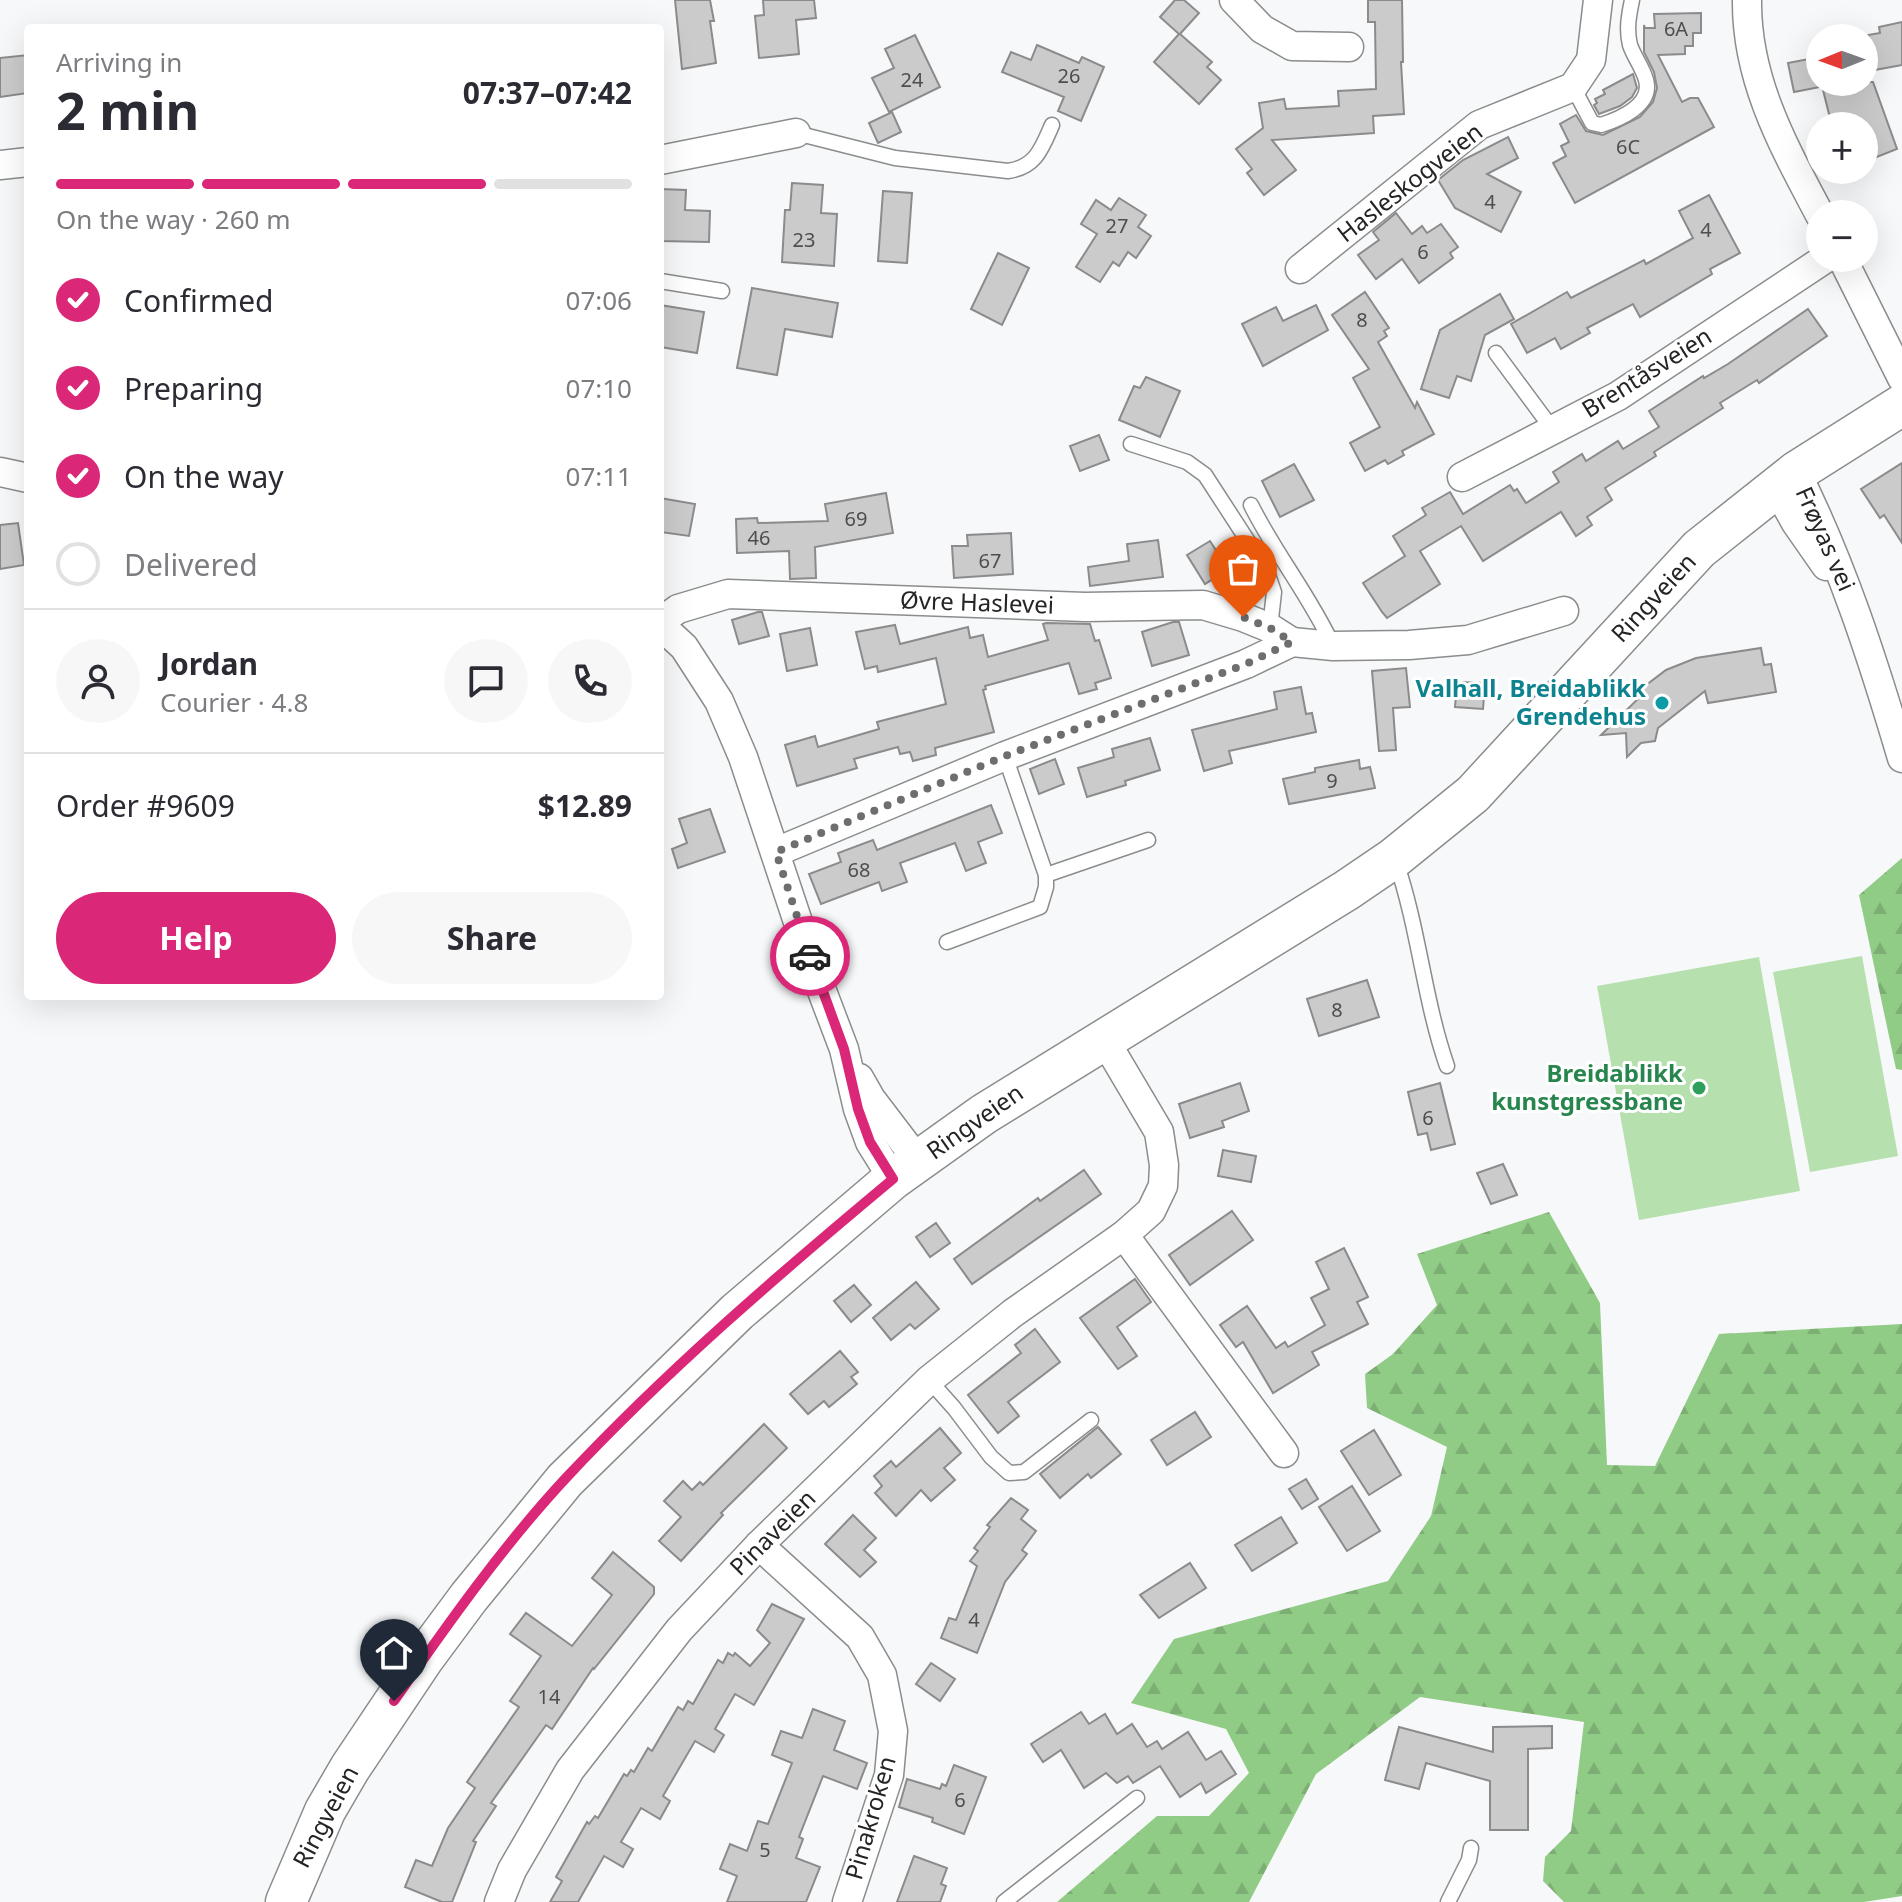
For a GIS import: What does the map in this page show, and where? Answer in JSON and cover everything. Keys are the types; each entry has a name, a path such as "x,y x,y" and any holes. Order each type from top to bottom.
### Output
{"main road":[{"name":"Ringveien","path":"286,1902 325,1811 380,1722 469,1597 555,1491 737,1312 906,1170 984,1114 1394,858 1473,794 1699,549 1786,480 1902,405"}],"street":[{"path":"1234,0 1262,29 1292,46 1349,47"},
{"path":"1573,87 1591,60 1598,0"},
{"path":"1747,0 1746,29 1755,74 1769,114 1812,200"},
{"name":"Hasleskogveien","path":"1300,269 1479,125 1573,87"},
{"path":"664,159 796,133"},
{"path":"0,165 24,162"},
{"name":"Brentåsveien","path":"1462,477 1618,396 1806,271"},
{"path":"1849,272 1902,378"},
{"path":"0,472 24,477"},
{"name":"Frøyas vei","path":"1786,480 1837,559 1873,658 1902,758"},
{"name":"Øvre Haslevei","path":"664,621 678,609 728,594 1085,607 1203,605 1281,635 1333,646 1468,640 1564,611"},
{"path":"664,628 684,647 719,701 743,757 814,970 844,1049 858,1109 870,1142 906,1170"},
{"path":"776,852 1005,756 1246,664 1281,635"},
{"name":"Pinaveien","path":"499,1902 512,1870 570,1770 679,1630 759,1545 929,1380 1013,1313 1124,1235 1151,1211 1163,1186 1164,1165 1159,1132 1104,1039"},
{"path":"1124,1235 1284,1453"},
{"name":"Pinakroken","path":"759,1545 860,1637 882,1675 893,1731 889,1775 847,1902"}],"lane":[{"path":"1573,87 1592,123 1601,125 1639,106 1647,95 1646,80 1631,48 1627,30 1632,0"},
{"path":"796,133 895,158 1008,171 1037,158 1052,125"},
{"path":"664,282 722,291"},
{"path":"1496,353 1553,430"},
{"path":"1131,444 1187,462 1205,475 1266,569 1274,592 1281,635"},
{"path":"1251,505 1270,543 1317,612 1333,646"},
{"path":"947,942 1040,907 1046,875 1005,756"},
{"path":"1046,875 1148,840"},
{"path":"1394,858 1447,1066"},
{"path":"929,1380 991,1457 1009,1473 1024,1472 1091,1420"},
{"path":"1004,1902 1137,1798"},
{"path":"1448,1902 1469,1860 1471,1848"}],"green space":[{"path":"1902,858 1902,1070 1896,1069 1859,895"},
{"path":"1862,956 1898,1156 1810,1172 1773,972"},
{"name":"Breidablikk kunstgressbane","path":"1759,957 1800,1191 1639,1220 1597,986"},
{"path":"1549,1212 1600,1303 1607,1465 1655,1466 1719,1334 1902,1324 1902,1896 1864,1902 1564,1902 1543,1881 1545,1857 1571,1831 1584,1722 1420,1697 1316,1774 1249,1902 1057,1902 1157,1816 1209,1816 1249,1773 1226,1729 1131,1703 1174,1639 1388,1581 1431,1516 1447,1447 1367,1408 1365,1374 1393,1354 1437,1305 1417,1254"}],"building":[{"path":"675,0 710,0 716,63 682,69"},
{"path":"763,0 814,0 816,18 796,20 799,54 759,58 755,16 764,15"},
{"path":"1175,0 1184,0 1199,13 1180,34 1212,62 1207,67 1221,80 1199,104 1154,62 1179,34 1160,17"},
{"path":"1368,0 1402,0 1404,114 1373,116 1374,133 1272,140 1296,170 1264,195 1247,173 1252,169 1236,149 1263,128 1259,103 1284,99 1286,109 1339,106 1338,91 1376,89 1375,22 1368,22"},
{"path":"1701,13 1701,33 1693,33 1693,46 1685,46 1685,54 1658,55 1682,102 1698,98 1714,127 1575,203 1553,163 1566,156 1561,146 1569,142 1560,124 1576,115 1586,131 1603,135 1640,117 1653,102 1657,88 1654,72 1644,52 1644,25 1645,28 1655,28 1654,14"},
{"path":"1902,22 1902,65 1878,69 1879,27"},
{"path":"915,35 940,87 889,112 872,78 894,68 885,49"},
{"path":"1037,45 1079,63 1082,57 1104,67 1081,121 1058,111 1064,97 1002,72 1011,52 1031,60"},
{"path":"24,55 24,94 0,97 0,58"},
{"path":"1806,60 1806,90 1794,92 1788,63"},
{"path":"1633,74 1637,88 1632,97 1620,106 1599,114 1594,105 1597,103 1595,99 1605,94 1603,90"},
{"path":"1824,96 1878,96 1897,149 1878,156 1878,112 1828,112"},
{"path":"892,112 901,132 878,143 869,123"},
{"path":"1508,137 1518,158 1487,174 1521,192 1501,232 1455,208 1438,180 1463,160"},
{"path":"792,183 823,185 821,213 837,214 834,266 782,262 785,210 790,210"},
{"path":"664,189 686,190 685,210 710,211 709,242 664,241"},
{"path":"883,191 912,193 907,263 878,261"},
{"path":"1709,195 1740,253 1710,269 1712,274 1640,317 1633,304 1587,328 1590,333 1561,349 1555,338 1527,353 1511,324 1567,292 1571,298 1644,260 1646,264 1693,238 1679,211"},
{"path":"1119,198 1146,215 1138,227 1151,236 1136,258 1128,252 1119,266 1113,262 1100,282 1076,267 1097,234 1081,224 1096,200 1111,210"},
{"path":"1396,213 1412,234 1422,226 1427,233 1441,224 1458,247 1450,253 1453,258 1419,283 1402,259 1376,279 1358,255 1379,240 1373,232"},
{"path":"998,253 1029,268 1002,325 971,309"},
{"path":"752,288 838,303 832,337 785,329 777,375 737,368"},
{"path":"1365,292 1389,328 1384,331 1387,336 1378,342 1415,408 1417,402 1434,434 1402,451 1404,455 1388,464 1385,460 1365,471 1350,443 1380,427 1353,378 1369,369 1332,315"},
{"path":"1500,294 1514,319 1485,335 1471,381 1457,376 1449,398 1421,389 1440,330"},
{"path":"1316,305 1328,330 1263,366 1242,324 1276,307 1283,321"},
{"path":"664,306 704,312 697,353 664,348"},
{"path":"1808,309 1827,336 1759,383 1757,380 1720,403 1723,408 1605,488 1612,500 1587,517 1592,525 1576,536 1561,512 1483,561 1461,526 1420,551 1440,584 1387,618 1382,612 1363,583 1405,556 1393,536 1426,515 1422,508 1450,492 1463,514 1510,485 1514,491 1517,489 1526,503 1559,482 1553,472 1582,454 1586,461 1618,441 1623,449 1659,427 1649,411 1703,376 1728,364"},
{"path":"1146,377 1180,391 1160,437 1119,420 1134,386 1140,388"},
{"path":"1099,435 1109,460 1080,471 1070,446"},
{"path":"1902,463 1902,543 1884,515 1880,518 1861,489"},
{"path":"1294,464 1314,500 1280,517 1262,481"},
{"path":"886,493 893,533 815,547 816,578 790,579 789,551 737,553 736,519 757,518 758,523 828,521 825,504"},
{"path":"664,499 695,504 689,536 664,533"},
{"path":"18,523 24,565 0,569 0,525"},
{"path":"1011,533 1013,574 954,578 952,546 968,546 967,535"},
{"path":"1158,540 1163,577 1090,586 1088,567 1129,561 1127,544"},
{"path":"1210,541 1228,569 1205,584 1187,555"},
{"path":"762,612 769,636 739,644 732,620"},
{"path":"1179,622 1189,655 1152,666 1142,632"},
{"path":"1043,624 1090,624 1095,641 1099,640 1111,678 1095,683 1097,689 1079,694 1069,663 985,686 983,690 994,732 935,748 936,755 913,761 910,752 900,754 898,747 854,759 857,768 797,786 785,745 815,736 818,747 879,729 877,722 946,704 936,658 878,672 877,666 865,669 856,632 895,625 900,644 968,627 970,638 983,635 988,657 1048,640"},
{"path":"810,628 817,665 787,671 780,634"},
{"name":"Valhall, Breidablikk Grendehus","path":"1761,648 1764,665 1771,664 1776,692 1708,703 1705,691 1658,728 1655,741 1641,743 1627,757 1626,733 1601,735 1644,693 1641,689 1666,670 1696,658"},
{"path":"1406,668 1410,707 1393,708 1396,750 1379,751 1372,671"},
{"path":"1457,682 1485,683 1483,709 1455,707"},
{"path":"1301,687 1306,714 1312,713 1316,732 1229,751 1232,763 1204,771 1192,730 1277,709 1274,692"},
{"path":"1150,738 1160,770 1087,797 1078,768 1114,757 1112,749"},
{"path":"1055,759 1064,784 1039,794 1030,769"},
{"path":"1359,760 1360,769 1370,767 1375,788 1289,804 1283,779 1315,772 1315,768"},
{"path":"991,805 1002,833 978,842 986,863 966,871 955,843 900,863 907,882 882,891 879,882 821,904 809,874 841,862 838,853 873,840 877,850"},
{"path":"710,809 725,852 678,868 672,849 687,843 679,819"},
{"path":"1367,980 1379,1017 1319,1036 1307,999"},
{"path":"1240,1083 1249,1111 1222,1121 1224,1127 1190,1138 1179,1104"},
{"path":"1440,1083 1455,1144 1431,1150 1427,1133 1418,1135 1408,1092"},
{"path":"1223,1150 1256,1156 1251,1182 1218,1176"},
{"path":"1503,1164 1517,1195 1491,1204 1477,1173"},
{"path":"1084,1170 1101,1194 972,1284 954,1259 1038,1198 1040,1201"},
{"path":"1232,1211 1253,1240 1190,1285 1169,1255"},
{"path":"936,1223 950,1243 930,1257 916,1237"},
{"path":"1344,1248 1368,1297 1357,1302 1368,1324 1312,1352 1319,1365 1273,1393 1243,1342 1236,1347 1220,1325 1247,1306 1276,1348 1285,1342 1288,1347 1325,1325 1311,1298 1329,1289 1316,1262"},
{"path":"1135,1279 1151,1302 1117,1327 1137,1356 1118,1369 1080,1318"},
{"path":"916,1282 939,1309 915,1329 910,1324 891,1340 873,1318"},
{"path":"854,1285 871,1305 851,1322 834,1301"},
{"path":"1035,1329 1060,1362 1008,1402 1019,1416 998,1433 968,1395 1021,1353 1015,1345"},
{"path":"840,1351 858,1372 851,1377 857,1384 829,1407 824,1401 808,1414 790,1394"},
{"path":"1195,1412 1211,1437 1167,1465 1151,1440"},
{"path":"764,1424 787,1448 721,1513 723,1515 681,1561 659,1541 681,1517 664,1501 683,1481 692,1490 700,1482 703,1485"},
{"path":"1098,1427 1121,1454 1091,1478 1088,1474 1060,1498 1040,1474"},
{"path":"940,1428 961,1453 944,1468 955,1480 931,1501 921,1490 896,1516 875,1493 882,1486 874,1476 891,1461 896,1467"},
{"path":"1374,1430 1401,1475 1369,1495 1341,1451"},
{"path":"1306,1479 1318,1499 1302,1509 1289,1489"},
{"path":"1352,1486 1380,1531 1347,1551 1319,1507"},
{"path":"1011,1498 1028,1510 1021,1519 1036,1531 1022,1550 1027,1554 1005,1582 977,1653 941,1638 949,1618 956,1620 977,1566 970,1561 978,1551 974,1548 990,1527 987,1525"},
{"path":"853,1515 876,1538 864,1550 876,1562 860,1577 825,1544"},
{"path":"1281,1517 1297,1543 1252,1571 1235,1545"},
{"path":"613,1552 654,1587 654,1594 593,1668 552,1729 546,1725 491,1803 496,1806 473,1841 476,1842 452,1902 442,1902 405,1887 416,1860 432,1866 448,1828 475,1788 467,1782 519,1707 510,1701 541,1656 510,1634 526,1613 572,1646 612,1595 592,1578"},
{"path":"1190,1563 1206,1588 1159,1618 1140,1595"},
{"path":"772,1604 804,1619 754,1705 735,1694 715,1729 724,1735 714,1752 695,1741 663,1796 670,1801 660,1819 641,1808 621,1842 633,1849 623,1867 604,1856 578,1902 550,1902 562,1881 556,1877 587,1822 589,1824 595,1816 598,1818 624,1774 627,1776 631,1770 634,1772 648,1748 652,1751 678,1707 683,1710 688,1701 693,1704 718,1660 723,1663 728,1653 733,1656 735,1653 750,1666 770,1643 757,1630"},
{"path":"931,1663 955,1679 940,1701 916,1684"},
{"path":"813,1709 845,1721 834,1750 867,1763 857,1789 823,1776 799,1837 803,1839 796,1858 820,1867 806,1902 727,1902 737,1876 720,1869 730,1844 747,1851 758,1821 768,1824 792,1763 772,1755 781,1731 802,1738"},
{"path":"1081,1712 1089,1724 1105,1714 1117,1734 1132,1724 1147,1747 1157,1741 1162,1749 1188,1732 1206,1760 1221,1751 1236,1774 1206,1793 1201,1783 1180,1797 1160,1766 1133,1783 1128,1776 1117,1783 1106,1773 1084,1788 1061,1750 1043,1762 1031,1744"},
{"path":"1552,1726 1552,1748 1528,1749 1528,1830 1490,1830 1490,1781 1426,1763 1419,1789 1385,1780 1399,1727 1493,1752 1493,1727"},
{"path":"954,1765 986,1777 964,1834 932,1822 933,1818 899,1807 907,1779 940,1789 942,1784 946,1786"},
{"path":"914,1856 947,1868 941,1884 946,1886 940,1902 897,1902"}],"way so far":[{"path":"810,956 776,852 1005,756 1246,664 1292,642 1270,628 1243,617"}],"place":[{"name":"Valhall, Breidablikk Grendehus","path":"1662,703"},
{"name":"Breidablikk kunstgressbane","path":"1699,1088"}],"route":[{"path":"394,1701 469,1597 565,1480 737,1312 893,1179 870,1142 858,1109 844,1049 810,956"}]}
